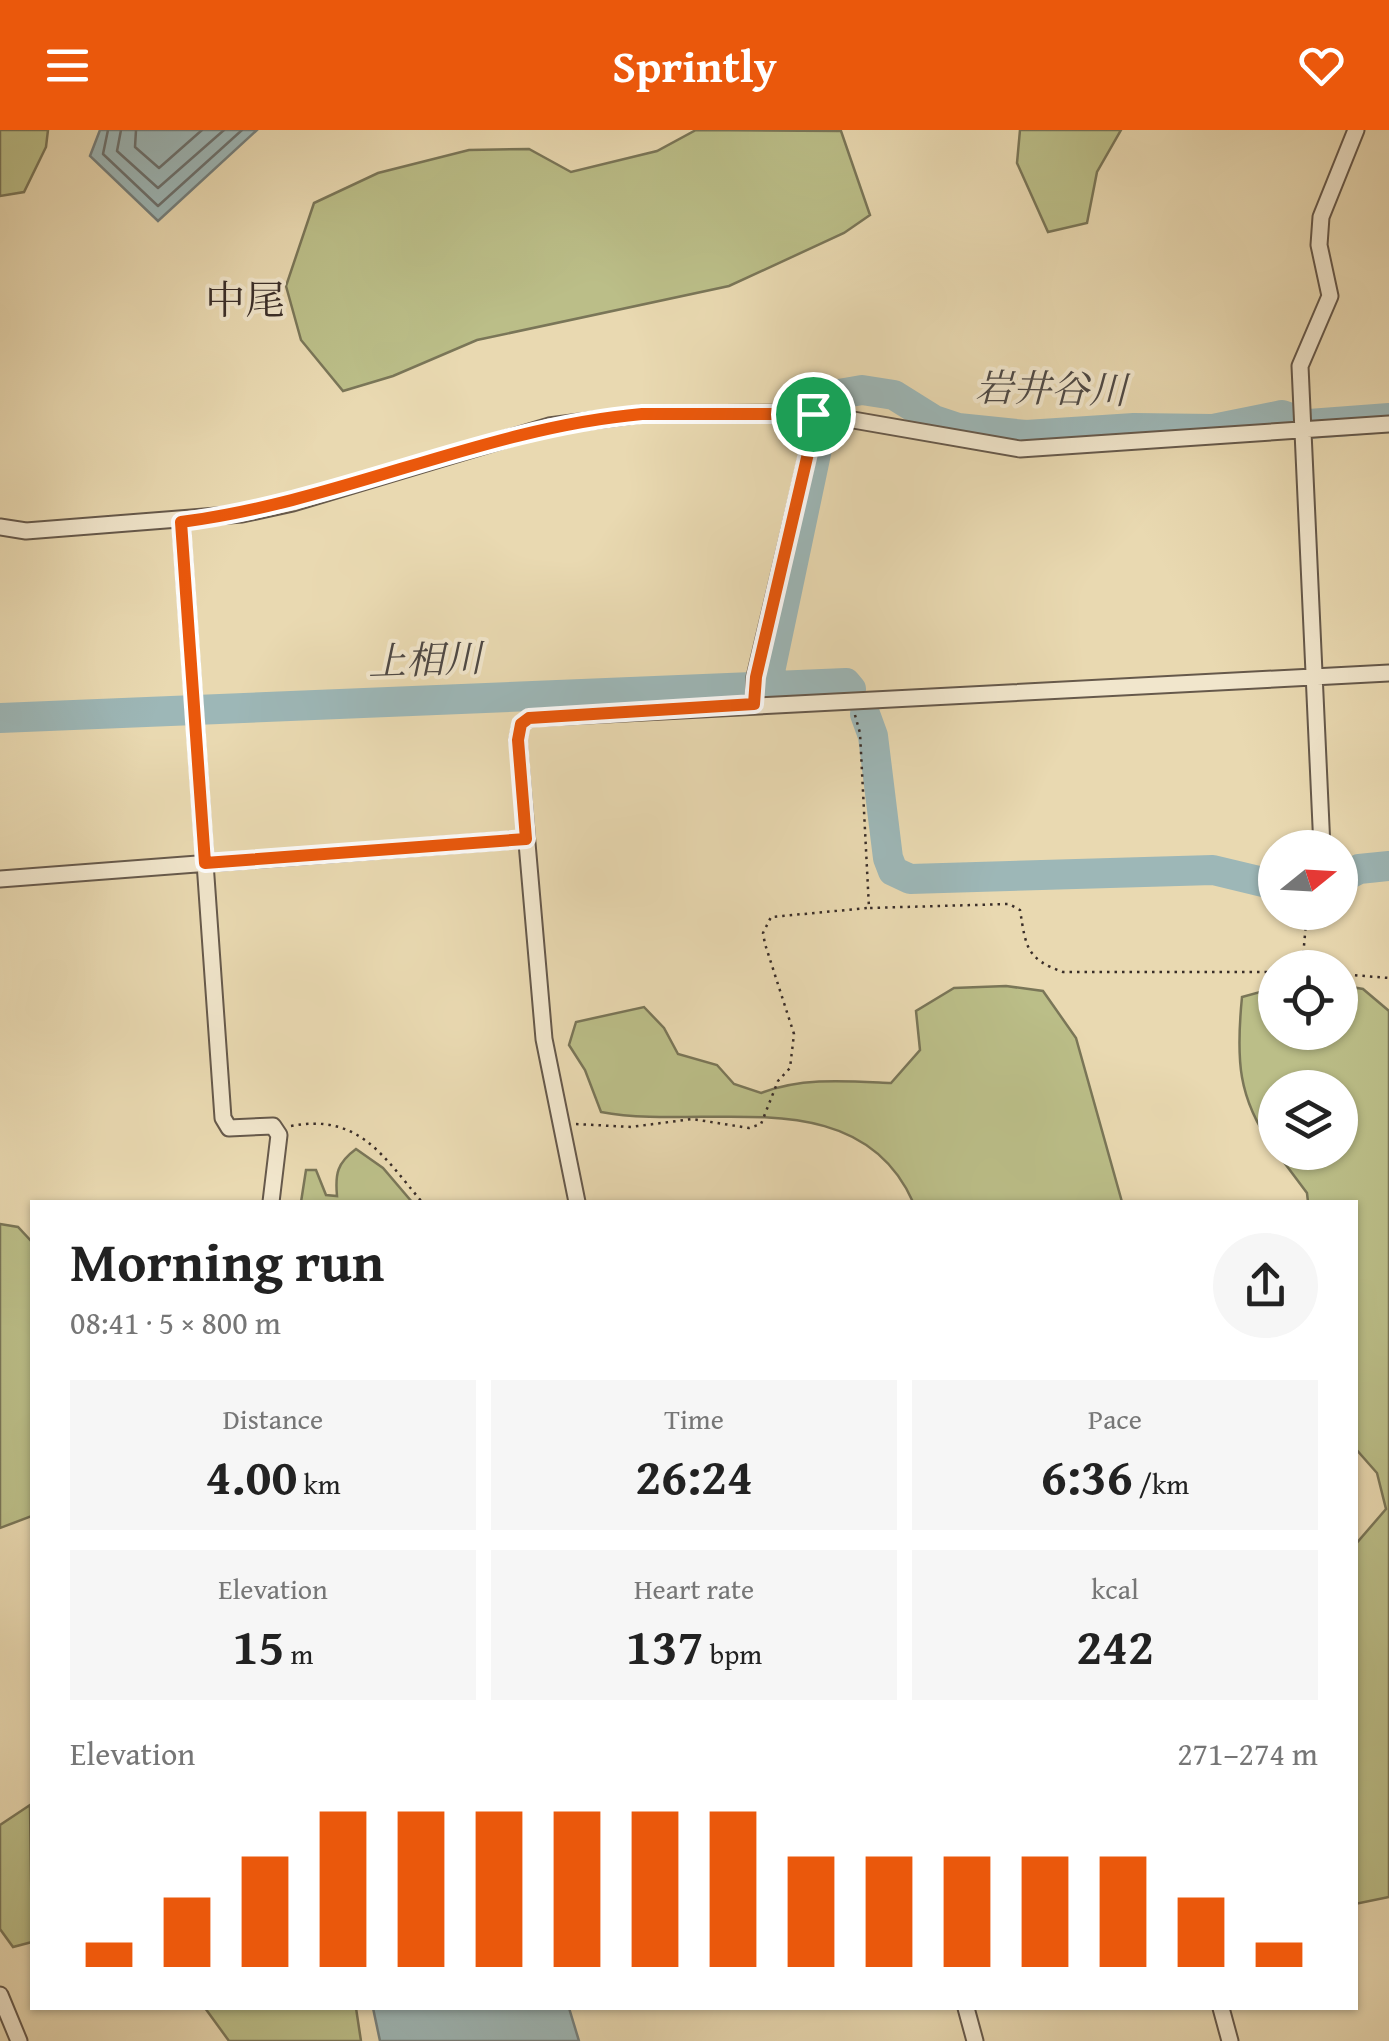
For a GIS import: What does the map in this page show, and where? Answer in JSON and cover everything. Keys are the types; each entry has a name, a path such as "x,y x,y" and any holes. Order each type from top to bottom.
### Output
{"street":[{"path":"1321,830 1300,366 1330,296 1319,246 1321,217 1356,130"},
{"path":"0,527 26,531 181,522 293,503 549,426 642,414 820,415 1020,449 1389,424"},
{"path":"754,700 756,677 820,415"},
{"path":"181,522 223,1118 229,1128 272,1126 279,1136 271,1200"},
{"path":"578,1200 539,1003 518,740 521,724 529,718 754,700 851,700 1389,672"},
{"path":"0,879 526,839"},
{"path":"0,1995 19,2041"},
{"path":"967,2010 976,2041"},
{"path":"1222,2010 1230,2041"}],"path":[{"path":"851,700 860,733 869,908"},
{"path":"562,1124 631,1127 692,1119 750,1128 760,1124 778,1080 790,1068 794,1044 787,1003 765,944 764,934 771,917 869,908 1009,904 1020,910 1026,945 1039,964 1063,972 1258,972"},
{"path":"1358,975 1389,978"},
{"path":"279,1136 288,1126 303,1124 353,1129 420,1200"}],"green space":[{"path":"0,130 48,130 46,147 24,192 0,196"},
{"path":"696,130 841,131 870,215 844,233 729,286 477,340 393,376 343,391 301,340 286,286 314,203 378,173 469,150 529,149 571,172 657,151"},
{"path":"1020,130 1121,130 1097,172 1087,223 1048,232 1017,163"},
{"path":"1006,986 1043,991 1076,1038 1121,1200 912,1200 888,1163 856,1138 818,1124 775,1118 642,1117 601,1112 585,1070 569,1045 576,1022 644,1007 664,1028 678,1054 717,1065 734,1084 761,1093 809,1082 891,1083 920,1050 916,1011 954,988"},
{"path":"1358,988 1389,1011 1389,1897 1358,1903 1358,1542 1386,1509 1377,1473 1358,1451 1358,1200 1308,1200 1290,1170 1358,1170 1358,1070 1258,1070 1258,1123 1242,1077 1242,997 1258,993 1258,1050 1358,1050"},
{"path":"356,1149 383,1168 410,1200 301,1200 306,1170 316,1170 326,1195 337,1196 336,1181 345,1159"},
{"path":"0,1224 18,1227 30,1240 30,1517 0,1528"},
{"path":"30,1805 30,1943 13,1947 0,1929 0,1825"},
{"path":"206,2010 356,2010 361,2041 229,2041"}],"water":[{"path":"100,130 257,130 158,221 90,156"},
{"path":"373,2010 570,2010 579,2041 380,2041"}],"waterway":[{"name":"岩井谷川","path":"767,686 826,406 839,394 862,390 894,395 934,420 958,428 1026,435 1134,428 1213,429 1282,415 1309,424 1389,418"},
{"name":"上相川","path":"0,718 846,683 851,689"},
{"name":"上相川","path":"865,714 873,736 888,858 893,871 910,879 1213,870 1258,881"},
{"name":"上相川","path":"1358,870 1389,866"}],"district":[{"name":"中尾","path":"245,300"}],"route":[{"path":"642,414 813,414 809,449 756,677 754,704 529,718 521,724 518,740 526,839 205,863 181,522 293,503 549,426 642,414"}]}
